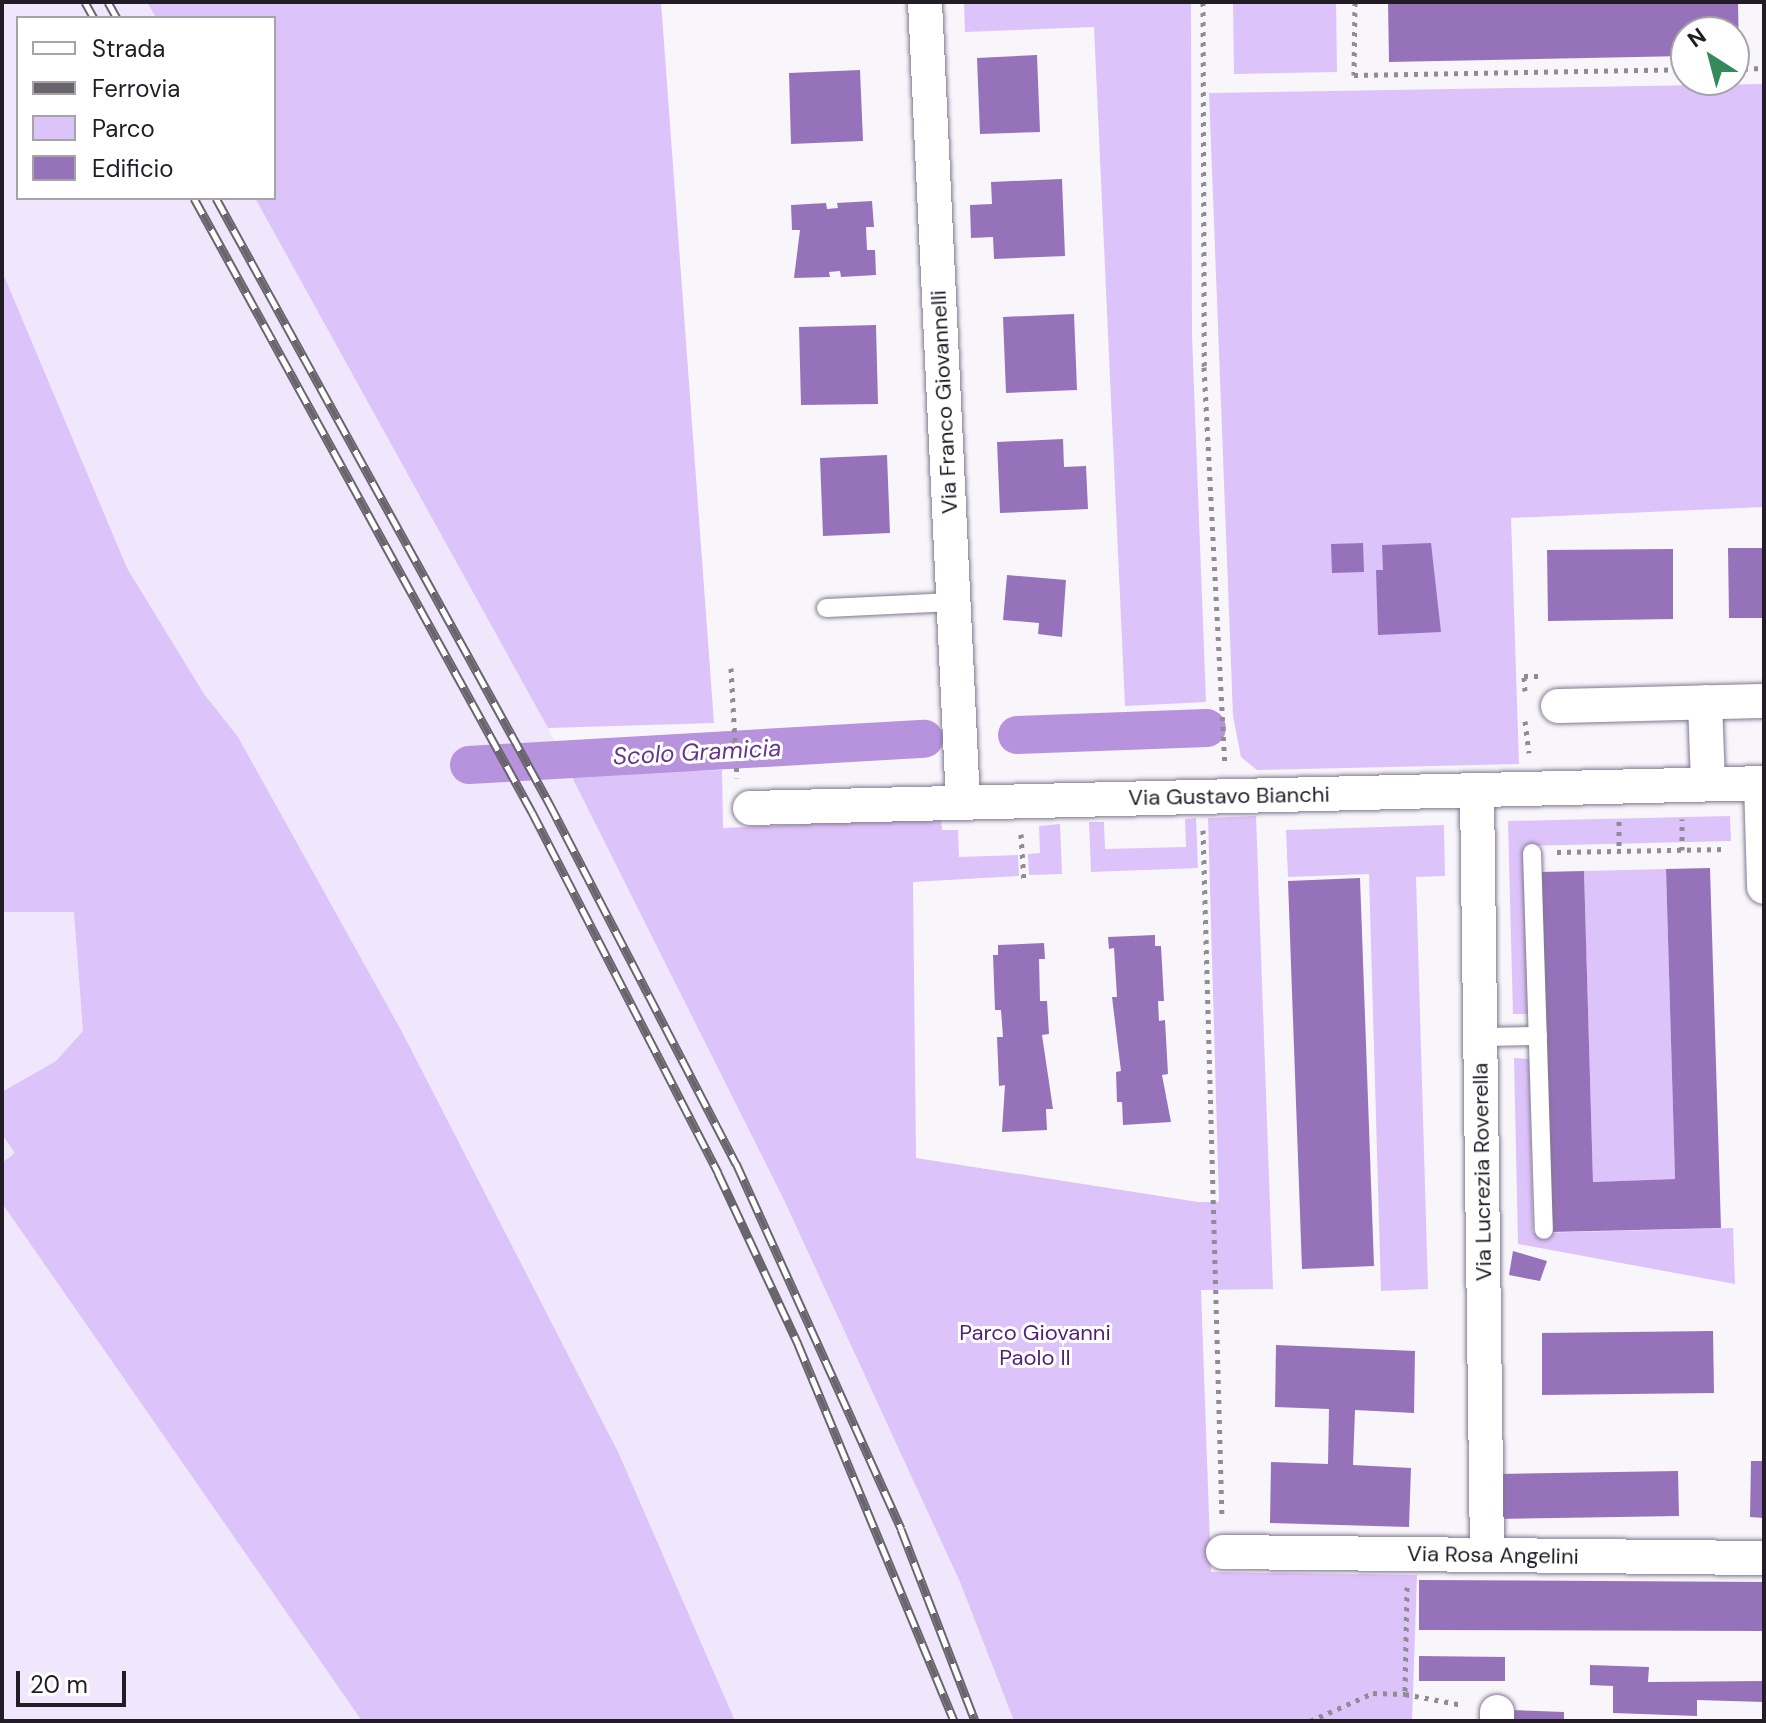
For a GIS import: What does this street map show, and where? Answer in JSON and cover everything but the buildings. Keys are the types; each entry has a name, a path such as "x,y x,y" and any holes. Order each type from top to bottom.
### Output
{"street":[{"name":"Via Franco Giovannelli","path":"925,2 963,803"},
{"path":"1558,706 1764,701"},
{"path":"1705,702 1708,784"},
{"name":"Via Gustavo Bianchi","path":"744,796 963,803 1763,783"},
{"path":"1763,783 1764,887"},
{"name":"Via Lucrezia Roverella","path":"1477,790 1487,1555"},
{"name":"Via Rosa Angelini","path":"1223,1552 1764,1558"}],"lane":[{"path":"826,608 954,602"},
{"path":"1532,853 1544,1230"},
{"path":"1480,1037 1538,1036"}],"path":[{"path":"1203,2 1204,367 1215,796 1223,1552"},
{"path":"1355,2 1354,75 1670,69"},
{"path":"731,668 744,796"},
{"path":"1019,801 1024,883"},
{"path":"1532,853 1763,849"},
{"path":"1405,1694 1408,1554"},
{"path":"1310,1721 1373,1693 1405,1694 1497,1716"}],"shaded area":[{"path":"2,2 147,2 155,16 16,16 16,200 256,200 548,728 784,1200 960,1582 1014,1721 2,1721 2,712 204,694 127,568 2,271"}],"green space":[{"path":"147,2 661,2 714,723 548,728 256,200 276,200 276,16 155,16"},
{"path":"964,2 1191,2 1192,336 1206,702 1125,706 1094,27 965,32"},
{"path":"1233,2 1336,2 1337,72 1234,74"},
{"path":"1750,84 1764,84 1764,507 1511,518 1519,764 1257,770 1241,757 1233,716 1209,93 1670,86 1670,96 1750,96"},
{"path":"2,271 127,568 204,694 238,737 402,1032 619,1454 735,1721 362,1721 2,1203 2,1163 15,1153 2,1134 2,1092 56,1061 83,1031 74,912 2,912"},
{"name":"Parco Giovanni Paolo II","path":"722,770 723,828 941,818 942,830 958,830 959,857 1018,855 1019,876 913,882 916,1158 1198,1202 1219,1202 1208,818 1256,816 1273,1289 1201,1290 1211,1572 1417,1575 1412,1721 1014,1721 960,1582 784,1200 571,775"},
{"path":"1730,816 1731,841 1525,846 1528,1014 1513,1014 1508,821"},
{"path":"1196,818 1198,868 1091,872 1089,822 1104,822 1105,849 1186,847 1185,819"},
{"path":"1060,824 1062,874 1029,875 1028,854 1040,853 1039,826"},
{"path":"1444,825 1445,876 1416,877 1428,1289 1381,1291 1369,874 1288,877 1286,830"},
{"path":"1666,869 1675,1179 1593,1182 1584,871"},
{"path":"1514,1058 1529,1059 1533,1233 1733,1228 1735,1284 1518,1244"}],"waterway":[{"name":"Scolo Gramicia","path":"1017,735 1207,728"},
{"name":"Scolo Gramicia","path":"469,765 924,739"}],"railway":[{"path":"85,2 93,16"},
{"path":"108,2 116,16"},
{"path":"195,200 532,812 718,1173 798,1344 954,1721"},
{"path":"217,200 549,803 736,1163 901,1529 975,1721"}]}
